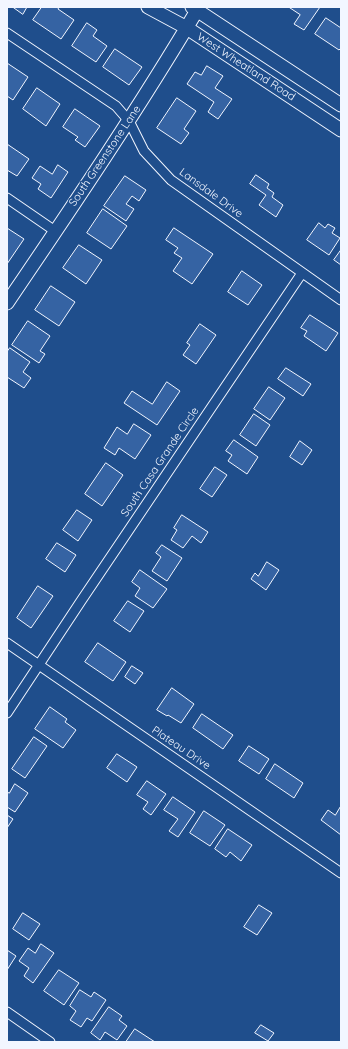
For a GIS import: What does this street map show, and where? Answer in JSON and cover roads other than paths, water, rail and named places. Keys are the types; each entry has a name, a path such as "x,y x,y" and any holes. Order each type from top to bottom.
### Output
{"main road":[{"name":"West Wheatland Road","path":"148,7 187,28 341,130"},
{"name":"West Wheatland Road","path":"196,8 341,105"},
{"name":"South Greenstone Lane","path":"7,303 129,120 187,28 196,8"}],"street":[{"name":"Lansdale Drive","path":"7,33 116,106 129,120 144,151 171,180 341,300"},
{"path":"7,198 55,231"},
{"name":"South Casa Grande Circle","path":"7,714 89,588 302,273"},
{"name":"Plateau Drive","path":"7,643 341,873"},
{"path":"7,1012 50,1042"}]}
